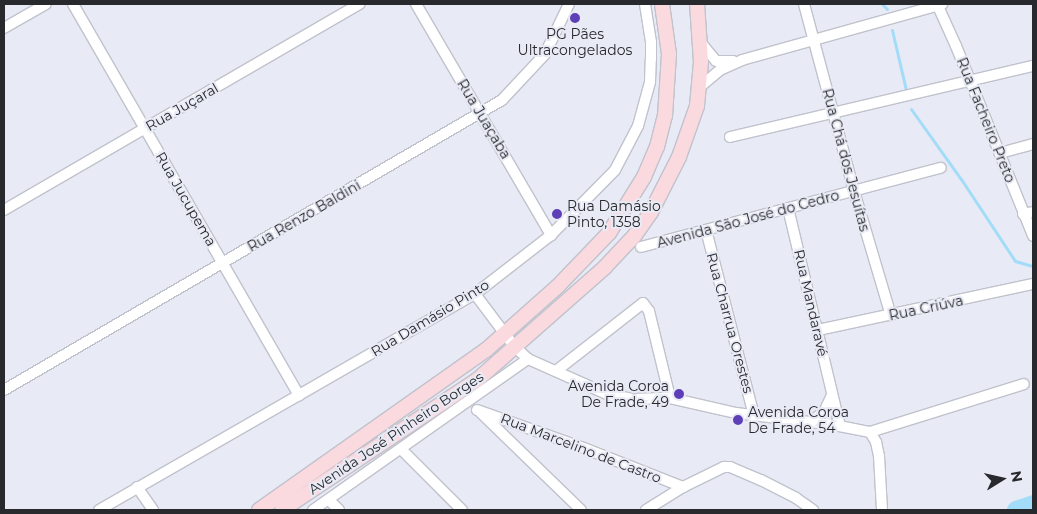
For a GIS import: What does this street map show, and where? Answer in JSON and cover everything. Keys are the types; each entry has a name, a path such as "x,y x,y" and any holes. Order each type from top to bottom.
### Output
{"main road":[{"name":"Avenida José Pinheiro Borges","path":"259,510 455,373 504,334 558,286 609,233 644,177 657,147 665,116 669,54 662,4"},
{"name":"Avenida José Pinheiro Borges","path":"282,510 477,380 605,267 640,227 651,212 680,157 690,130 701,86 701,43 698,4"}],"street":[{"path":"4,28 46,4"},
{"name":"Rua Jucupema","path":"73,4 224,262 299,395"},
{"name":"Rua Juçaral","path":"4,210 360,4"},
{"name":"Rua Juaçaba","path":"416,4 551,235"},
{"name":"Rua Renzo Baldini","path":"4,390 502,100 532,70 556,35 569,4"},
{"name":"Rua Damásio Pinto","path":"99,510 475,294 551,235 615,170 638,126 650,82 651,42 645,4"},
{"name":"Rua Chá dos Jesuítas","path":"804,4 890,316"},
{"path":"701,86 720,70 742,60 939,4"},
{"name":"Rua Facheiro Preto","path":"939,4 1000,153 1028,213 1033,236"},
{"path":"701,43 716,61 742,60"},
{"path":"730,137 1033,66"},
{"path":"1000,153 1033,144"},
{"name":"Avenida São José do Cedro","path":"641,247 941,168"},
{"name":"Rua Mandaravé","path":"788,208 840,426"},
{"name":"Rua Charrua Orestes","path":"706,230 754,416"},
{"name":"Rua Criúva","path":"818,330 1033,284"},
{"path":"475,294 504,334 528,359 599,391 623,398 670,398 754,416 840,426 870,432 1024,384"},
{"path":"556,371 640,304 646,304 670,398"},
{"path":"313,510 528,359"},
{"path":"810,422 824,412 832,397"},
{"path":"470,400 477,410 580,510"},
{"name":"Rua Marcelino de Castro","path":"477,410 581,447 684,487"},
{"path":"870,432 876,442 879,456 882,510"},
{"path":"401,449 462,510"},
{"path":"646,510 715,470 730,467 796,498 813,510"},
{"path":"137,488 153,510"},
{"path":"329,500 339,510"}],"waterway":[{"path":"882,4 887,9"},
{"path":"892,30 906,90"},
{"path":"911,109 961,179 1015,261 1033,266"},
{"path":"1016,510 1033,504"}],"place":[{"name":"PG Pães Ultracongelados","path":"575,18"},
{"name":"Rua Damásio Pinto, 1358","path":"557,214"},
{"name":"Avenida Coroa De Frade, 49","path":"679,394"},
{"name":"Avenida Coroa De Frade, 54","path":"738,420"}]}
